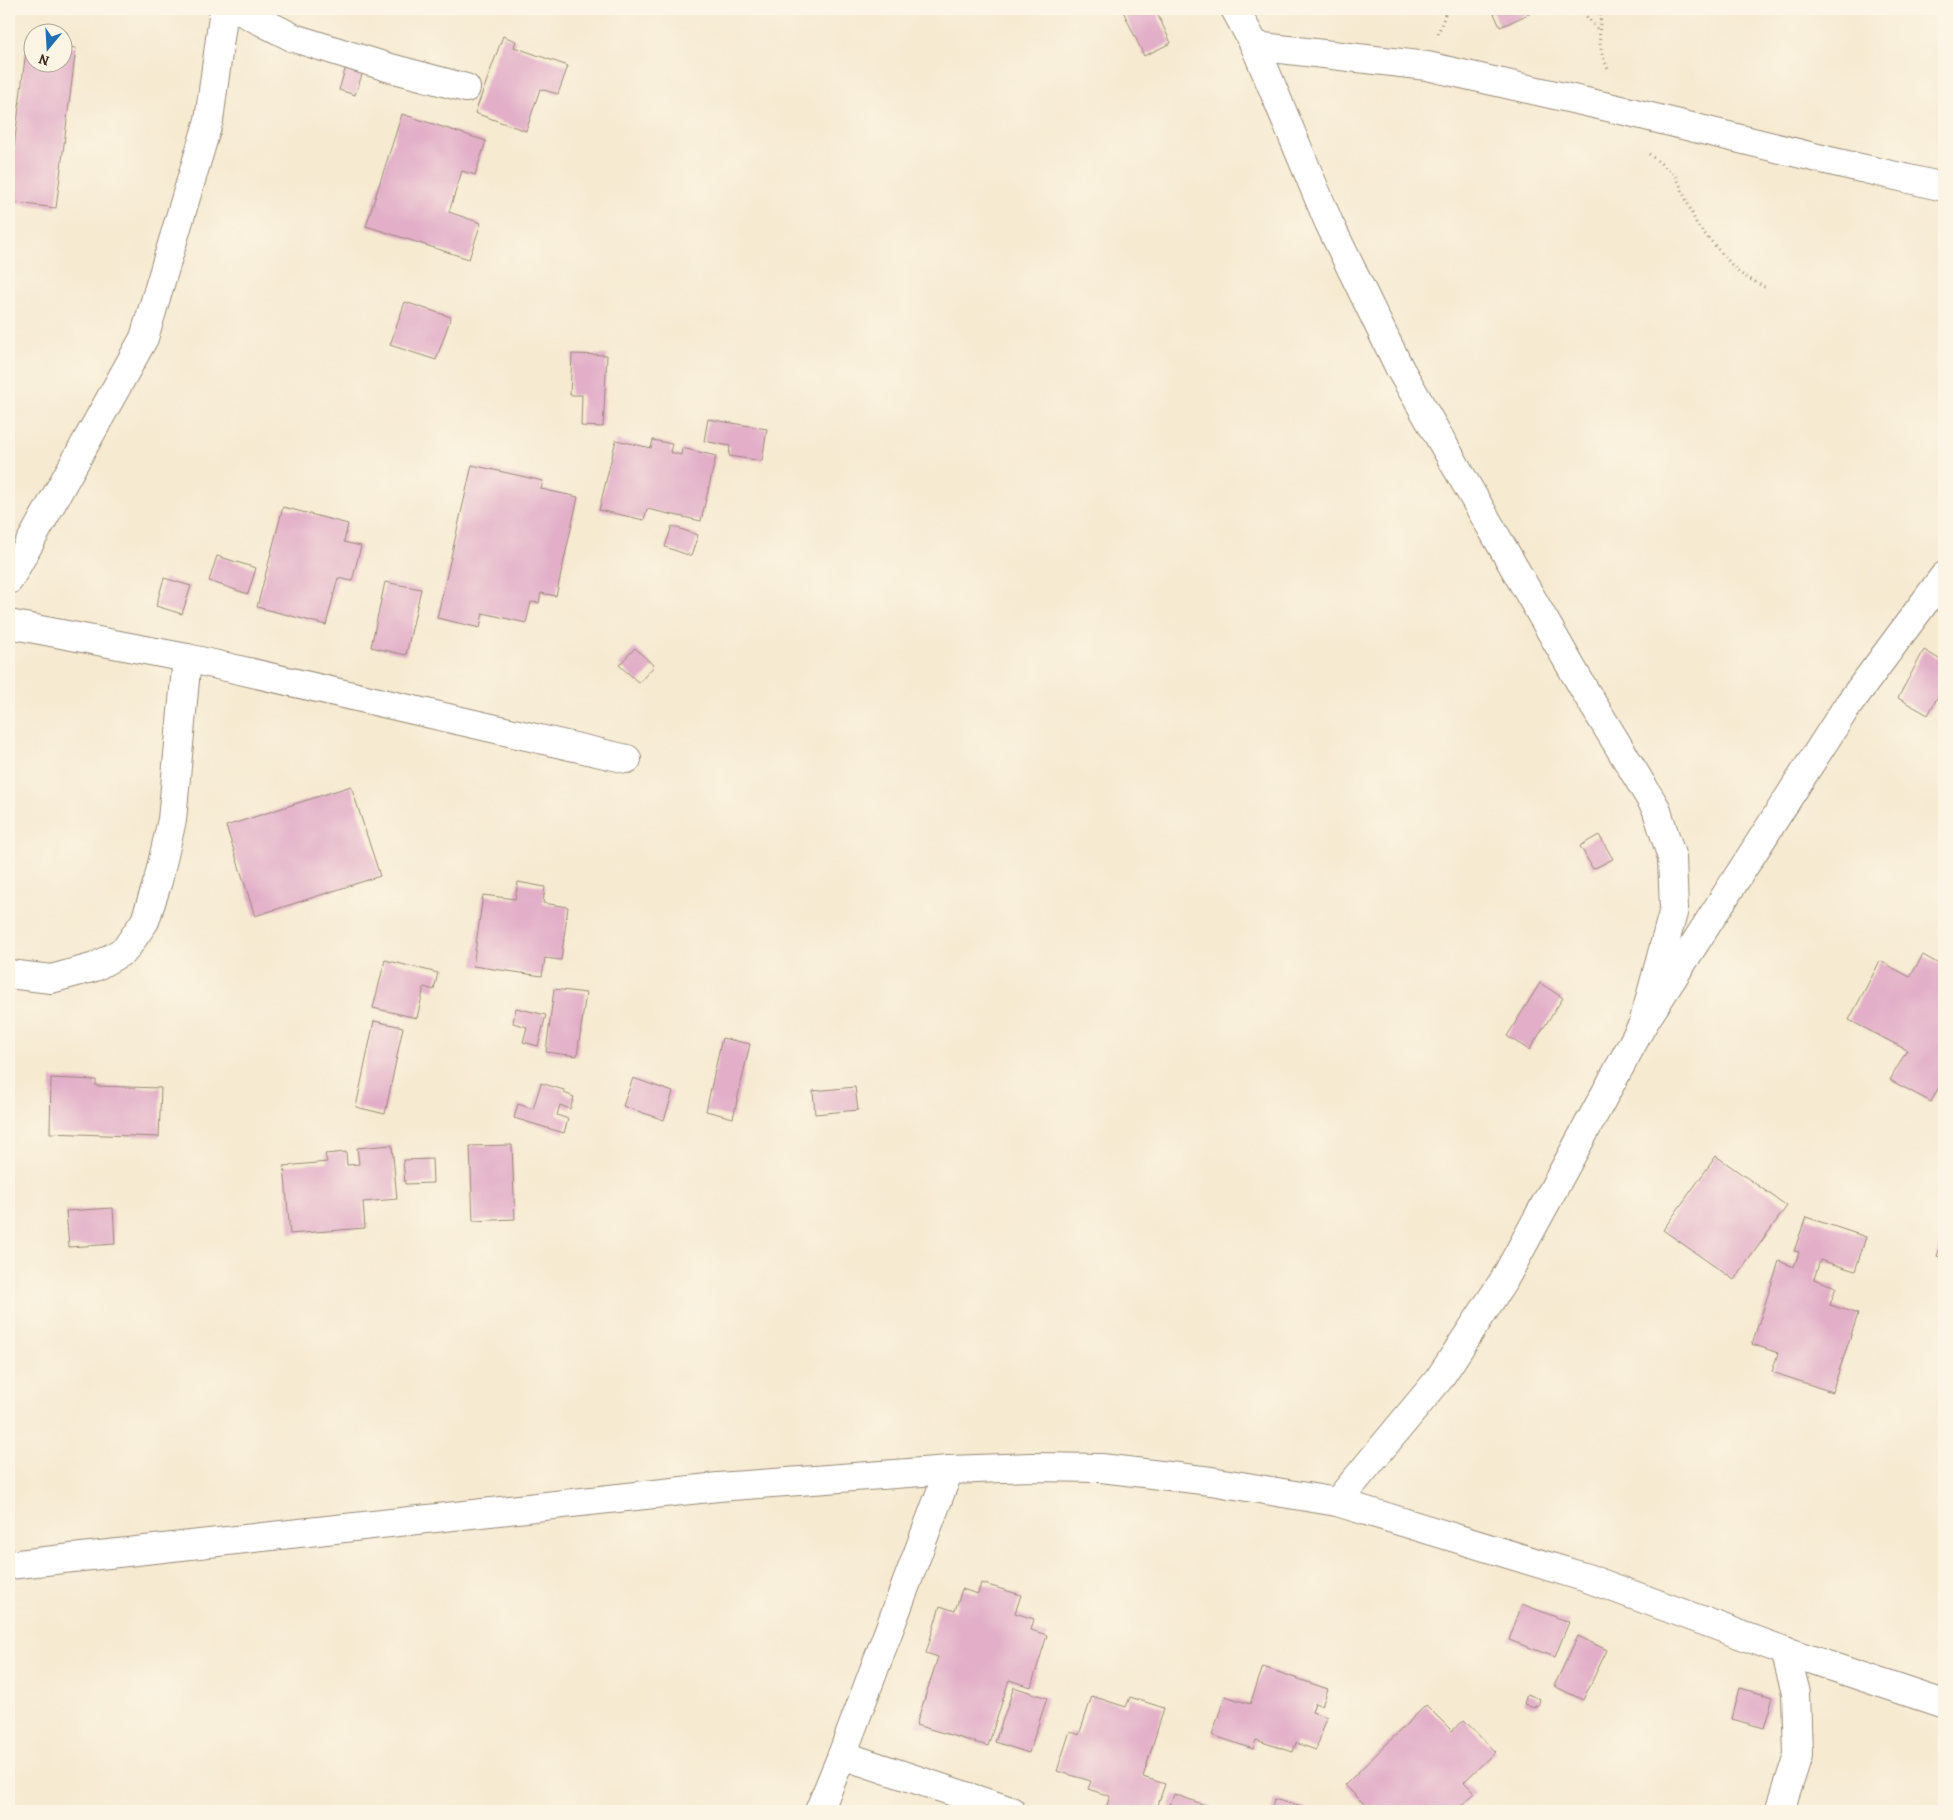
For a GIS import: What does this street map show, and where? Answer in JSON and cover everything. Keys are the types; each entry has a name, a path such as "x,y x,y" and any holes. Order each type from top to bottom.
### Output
{"street":[{"path":"9,580 144,338 209,120 224,9"},
{"path":"237,9 294,38 387,67 466,88"},
{"path":"1235,9 1255,46 1329,223 1400,369 1584,690 1656,808 1672,858 1674,909 1643,1024"},
{"path":"1255,46 1427,66 1630,112 1830,162 1944,187"},
{"path":"1337,1502 1439,1379 1504,1280 1643,1024 1846,708 1944,576"},
{"path":"9,624 187,658 627,759"},
{"path":"9,974 51,979 95,967 125,950 145,921 158,881 172,820 187,658"},
{"path":"9,1565 718,1487 949,1470 1031,1467 1101,1468 1211,1481 1337,1502 1587,1578 1785,1651 1944,1704"},
{"path":"819,1811 842,1755 949,1470"},
{"path":"1780,1811 1798,1756 1796,1693 1785,1651"},
{"path":"842,1755 1011,1811"}],"path":[{"path":"1580,9 1598,30"}],"building":[{"path":"1122,9 1155,9 1171,43 1144,56"},
{"path":"1492,9 1529,9 1531,13 1500,27"},
{"path":"503,36 516,41 514,47 568,66 558,94 540,89 526,131 475,113"},
{"path":"72,47 76,48 56,208 9,202 9,187 23,72 72,72"},
{"path":"347,63 364,69 355,95 339,90"},
{"path":"402,114 486,141 475,175 462,171 449,212 481,223 469,259 366,226"},
{"path":"405,302 451,317 436,360 390,345"},
{"path":"572,354 607,355 603,427 581,426 582,395 570,395"},
{"path":"708,419 767,429 762,461 729,456 730,446 704,441"},
{"path":"616,440 651,448 653,440 672,444 670,452 681,455 682,448 716,456 701,521 647,509 644,520 599,510"},
{"path":"472,465 543,481 541,489 578,497 556,596 541,593 539,603 531,602 526,623 483,613 480,628 437,618"},
{"path":"283,507 348,524 344,542 361,546 352,581 338,578 326,625 257,607"},
{"path":"672,526 698,535 691,556 665,547"},
{"path":"217,556 256,568 248,594 209,581"},
{"path":"164,578 191,586 182,614 156,606"},
{"path":"385,582 421,589 406,655 371,647"},
{"path":"635,648 654,666 639,683 619,665"},
{"path":"1924,650 1944,662 1944,685 1928,715 1898,698"},
{"path":"351,786 380,876 255,916 226,826"},
{"path":"1599,835 1613,859 1593,869 1580,846"},
{"path":"518,882 545,887 543,903 568,907 561,960 545,958 542,976 473,966 483,895 515,899"},
{"path":"1923,955 1944,967 1944,1077 1931,1102 1890,1080 1907,1050 1849,1020 1880,961 1910,977"},
{"path":"385,960 438,973 434,990 424,987 417,1018 373,1008"},
{"path":"1540,983 1563,998 1529,1050 1507,1036"},
{"path":"554,989 586,993 577,1056 546,1052"},
{"path":"516,1008 546,1015 538,1046 523,1042 527,1027 513,1023"},
{"path":"374,1021 403,1027 385,1114 356,1107"},
{"path":"722,1038 750,1044 733,1118 706,1111"},
{"path":"51,1078 96,1080 96,1086 161,1088 159,1137 50,1133"},
{"path":"633,1078 673,1092 664,1120 623,1106"},
{"path":"541,1083 564,1090 564,1093 574,1097 570,1109 560,1105 557,1115 568,1119 564,1133 514,1118 518,1104 533,1109"},
{"path":"855,1087 858,1110 815,1114 813,1091"},
{"path":"392,1145 397,1199 363,1202 365,1228 290,1234 284,1166 327,1162 325,1154 346,1152 347,1165 359,1164 357,1148"},
{"path":"512,1145 515,1219 473,1221 470,1146"},
{"path":"1716,1156 1787,1206 1734,1280 1663,1230"},
{"path":"432,1159 433,1183 405,1184 403,1160"},
{"path":"113,1208 115,1244 69,1247 66,1211"},
{"path":"1806,1217 1866,1237 1855,1271 1820,1260 1814,1279 1836,1287 1830,1305 1858,1314 1832,1392 1772,1372 1778,1353 1752,1344 1779,1261 1794,1267 1799,1252 1794,1251"},
{"path":"1944,1235 1944,1258 1937,1256"},
{"path":"981,1583 1021,1595 1015,1613 1034,1619 1031,1630 1047,1635 1031,1687 1009,1680 988,1746 916,1725 938,1657 926,1653 940,1606 955,1611 962,1589 978,1594"},
{"path":"1522,1604 1569,1622 1555,1657 1509,1640"},
{"path":"1578,1636 1607,1650 1583,1700 1554,1686"},
{"path":"1263,1667 1328,1689 1322,1706 1315,1703 1312,1712 1327,1717 1316,1750 1296,1743 1293,1752 1256,1740 1253,1749 1212,1735 1225,1696 1250,1704"},
{"path":"1014,1687 1047,1698 1029,1753 995,1742"},
{"path":"1740,1688 1773,1697 1764,1728 1732,1719"},
{"path":"1527,1694 1540,1699 1538,1706 1524,1704"},
{"path":"1092,1696 1126,1707 1130,1697 1164,1708 1143,1777 1165,1784 1156,1811 1105,1811 1110,1796 1088,1789 1091,1781 1057,1771 1070,1731 1079,1735"},
{"path":"1426,1705 1452,1731 1464,1720 1495,1752 1464,1782 1475,1793 1456,1811 1371,1811 1345,1785"},
{"path":"1174,1794 1222,1811 1168,1811"},
{"path":"1274,1799 1306,1808 1305,1811 1271,1811"}]}
